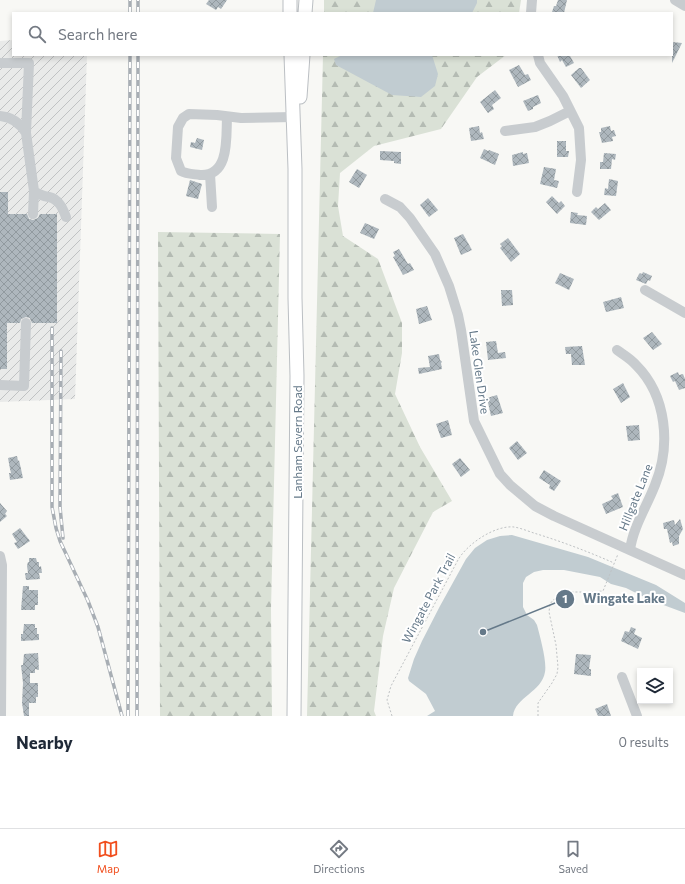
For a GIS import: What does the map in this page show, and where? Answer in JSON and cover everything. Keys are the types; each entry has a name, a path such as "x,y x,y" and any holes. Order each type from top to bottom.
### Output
{"main road":[{"path":"290,0 290,12"},
{"path":"305,12 306,0"},
{"name":"Lanham Severn Road","path":"291,56 295,169 297,384 294,716"},
{"name":"Lanham Severn Road","path":"295,169 303,56"}],"street":[{"path":"531,12 532,0"},
{"path":"675,0 685,6"},
{"path":"538,56 540,63 563,96 579,128 581,160 577,192"},
{"path":"0,63 29,63 26,133 32,165 34,214"},
{"path":"505,132 535,127 570,111"},
{"path":"227,117 224,157 217,169 210,174 200,175 184,173 181,171 176,158 178,127 183,118 189,114 212,114 227,117 294,117"},
{"path":"0,116 8,117 13,120 23,128 26,133"},
{"path":"210,174 212,207"},
{"path":"34,191 41,196 54,199 58,202 62,206 66,217"},
{"name":"Lake Glen Drive","path":"385,200 400,207 410,218 435,254 449,286 461,330 474,421 500,474 510,485 535,506 574,526 685,575"},
{"path":"645,290 685,313"},
{"path":"0,385 24,386 26,323"},
{"name":"Hillgate Lane","path":"617,350 637,365 650,383 661,407 665,440 661,469 632,539 630,550"},
{"path":"0,556 2,566 1,716"},
{"path":"622,677 637,716"}],"path":[{"name":"Wingate Park Trail","path":"392,716 387,700 391,686 463,551 471,544 486,534 502,528 513,527 563,542 614,562"},
{"path":"538,716 538,703 557,674 558,667 556,645 549,612 550,604 553,600 569,592 592,592 603,590 619,552"}],"shaded area":[{"path":"376,0 477,0 472,12 373,12"},
{"path":"12,40 12,56 87,56 75,399 0,402 0,41"},
{"path":"340,56 432,56 438,74 435,86 421,97 392,95 336,65 334,59"},
{"path":"512,535 588,557 656,585 685,603 685,613 650,600 626,588 611,584 600,577 564,570 543,570 534,572 526,577 523,583 523,607 527,615 534,620 537,625 543,649 545,672 539,685 518,704 513,716 427,716 435,711 426,694 409,681 408,678 422,641 466,559 475,548 487,540 500,536"}],"green space":[{"path":"324,0 521,0 519,12 324,12"},
{"path":"323,56 505,56 477,77 441,129 374,146 340,173 338,206 343,236 378,259 402,323 402,353 395,394 420,447 452,501 433,512 394,588 383,636 374,711 376,716 307,716"},
{"path":"158,232 280,234 271,609 272,716 160,716"}],"building":[{"path":"209,0 227,0 221,9 218,7 216,10 206,4"},
{"path":"558,0 567,0 564,12 552,12 554,6 556,6"},
{"path":"673,42 682,43 672,63"},
{"path":"557,56 570,56 574,63 566,67 562,60 560,62"},
{"path":"519,65 525,75 528,74 531,80 518,87 509,70"},
{"path":"581,68 590,80 581,88 571,75"},
{"path":"495,90 501,98 492,105 494,109 488,113 480,102"},
{"path":"538,95 541,103 528,111 523,101"},
{"path":"479,126 480,133 482,132 484,139 471,141 469,128"},
{"path":"610,126 611,131 614,130 616,136 612,137 613,141 602,143 599,132 601,132 601,128"},
{"path":"197,138 204,140 202,150 190,147 191,142 195,143"},
{"path":"557,141 566,141 566,151 569,151 568,157 557,157"},
{"path":"484,149 499,154 495,165 480,158"},
{"path":"380,151 401,152 401,164 394,163 394,161 380,160"},
{"path":"523,152 523,154 527,153 529,163 513,166 512,155"},
{"path":"604,153 616,154 615,160 612,159 611,169 600,169 600,162 603,162"},
{"path":"544,167 556,169 554,180 559,181 557,188 540,184"},
{"path":"357,169 367,175 359,188 349,182"},
{"path":"609,179 618,181 616,196 604,195 605,188 608,189"},
{"path":"190,180 202,184 198,199 186,196"},
{"path":"0,192 8,192 8,214 27,214 29,219 33,220 38,218 40,214 57,214 57,323 32,323 30,318 26,317 21,319 20,323 7,323 7,369 0,369"},
{"path":"552,196 559,203 561,201 565,206 557,214 546,202"},
{"path":"428,198 438,210 429,217 420,205"},
{"path":"605,203 611,210 599,220 591,212 596,207 598,209"},
{"path":"571,212 578,213 577,215 587,216 586,225 570,223"},
{"path":"365,223 379,229 374,239 360,233"},
{"path":"463,234 472,250 461,255 454,238"},
{"path":"508,238 520,254 511,262 500,248 502,246 500,244"},
{"path":"399,249 408,264 410,263 414,270 403,275 393,257 395,256 393,252"},
{"path":"643,272 652,276 650,281 648,280 646,284 636,280 639,274 642,274"},
{"path":"560,273 574,279 569,290 555,283"},
{"path":"501,290 512,290 513,305 502,306"},
{"path":"621,297 624,308 606,312 603,302"},
{"path":"427,306 432,320 419,324 416,309"},
{"path":"652,332 662,344 653,350 643,338"},
{"path":"496,341 498,353 505,352 506,358 488,360 486,342"},
{"path":"582,346 585,365 572,365 571,354 566,354 565,347"},
{"path":"439,354 442,362 442,369 419,374 418,368 430,367 428,356"},
{"path":"678,372 679,375 683,374 685,379 685,388 679,390 675,381 673,382 670,376"},
{"path":"623,383 630,397 621,403 613,389"},
{"path":"497,395 503,413 491,416 487,398"},
{"path":"448,420 452,435 441,438 436,424"},
{"path":"639,425 640,440 628,441 626,426"},
{"path":"517,441 527,453 518,460 509,448"},
{"path":"17,456 23,478 10,480 9,473 11,473 8,458"},
{"path":"460,458 470,470 461,477 452,464"},
{"path":"544,470 561,481 554,491 549,488 550,485 539,478"},
{"path":"618,493 623,507 606,514 602,504 613,499 611,496"},
{"path":"0,503 7,511 5,514 7,516 0,522"},
{"path":"680,519 683,529 679,536 679,544 673,546 672,542 670,543 667,529 664,529 663,523 674,520 675,525"},
{"path":"20,528 30,541 18,549 14,543 17,542 12,534"},
{"path":"29,558 36,558 37,562 39,562 39,567 41,566 42,573 39,573 40,579 26,580 25,573 28,573 27,566"},
{"path":"23,586 29,586 29,590 38,590 38,605 35,605 35,610 21,610"},
{"path":"24,624 35,624 37,634 39,634 39,640 21,641 21,634 23,634"},
{"path":"631,627 636,629 634,634 642,638 638,649 621,641 625,631 629,632"},
{"path":"38,653 39,670 35,669 35,673 30,673 30,683 38,683 38,697 36,697 36,703 29,703 29,716 24,716 22,703 23,683 21,665 23,665 24,654"},
{"path":"576,654 591,655 589,669 591,669 591,676 574,674"},
{"path":"607,704 611,716 598,716 595,709"}],"railway":[{"path":"130,0 130,12"},
{"path":"138,0 138,12"},
{"path":"128,716 130,56"},
{"path":"137,716 138,56"},
{"path":"52,328 52,507 60,541 88,601 98,627 122,716"},
{"path":"61,351 60,507 63,538"}],"place":[{"name":"Wingate Lake","path":"483,632"}]}
